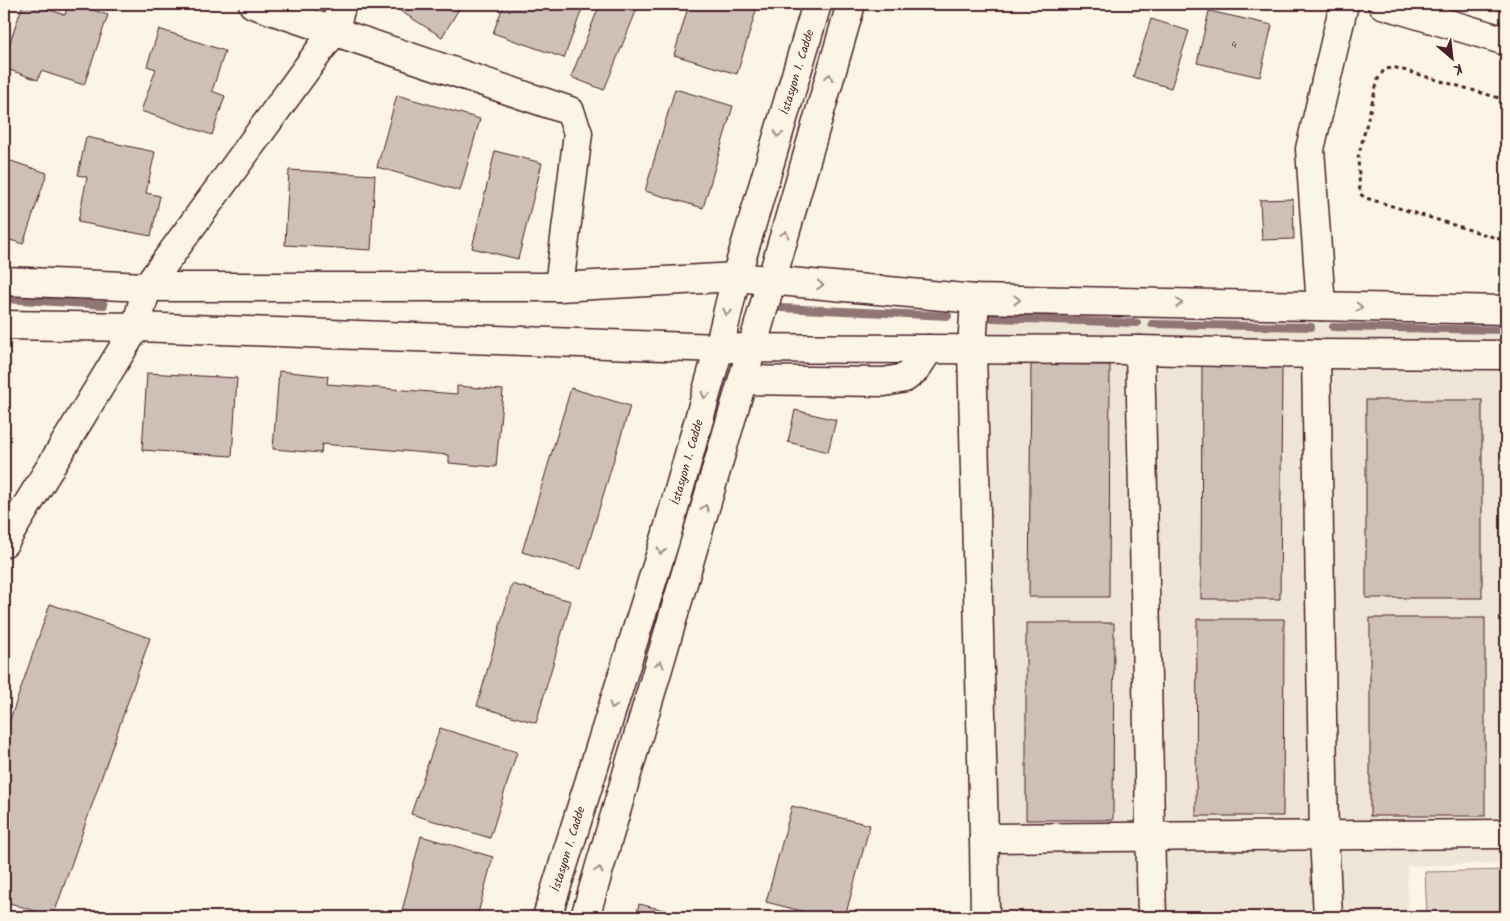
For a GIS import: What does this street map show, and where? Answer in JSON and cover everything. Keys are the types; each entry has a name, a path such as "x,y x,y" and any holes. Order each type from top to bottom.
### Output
{"street":[{"path":"253,4 570,111 578,134 559,287"},
{"path":"4,543 136,327 147,287 334,31 342,4"},
{"name":"İstasyon 1. Cadde","path":"547,917 665,540 719,348 736,277 817,4"},
{"path":"585,917 743,380 850,4"},
{"path":"1320,306 1310,149 1344,4"},
{"path":"1382,4 1506,41"},
{"path":"4,281 147,287 559,287 736,277 975,299 1506,310"},
{"path":"975,299 972,349 985,917"},
{"path":"4,325 136,327 719,348 1140,350 1316,354 1506,355"},
{"path":"743,380 884,382 905,378 916,369 929,349"},
{"path":"1140,350 1152,917"},
{"path":"1316,354 1324,836 1328,917"},
{"path":"984,838 1506,834"}],"path":[{"path":"1506,100 1393,67 1384,70 1378,79 1358,158 1360,194 1366,198 1506,241"}],"shaded area":[{"path":"975,299 1506,310 1506,863 1407,866 1408,917 985,917"},
{"path":"1506,870 1506,916 1427,917 1425,872"}],"building":[{"path":"23,4 32,4 65,15 68,4 76,4 108,15 84,85 41,71 38,80 4,68 4,60"},
{"path":"389,4 462,4 442,37"},
{"path":"504,4 584,4 564,58 493,33"},
{"path":"600,4 639,4 604,90 571,77"},
{"path":"689,4 758,4 737,74 674,55"},
{"path":"1209,11 1272,25 1260,77 1197,63"},
{"path":"1151,19 1189,31 1171,88 1133,77"},
{"path":"159,29 225,51 212,91 225,96 212,135 141,111 156,69 147,66"},
{"path":"675,89 733,106 703,208 645,191"},
{"path":"397,95 480,119 460,191 377,167"},
{"path":"86,137 155,152 146,193 160,196 151,236 78,222 87,177 78,175"},
{"path":"495,151 542,163 518,259 472,248"},
{"path":"8,160 47,173 23,244 4,238 4,172"},
{"path":"289,170 375,175 371,250 285,245"},
{"path":"1293,199 1294,239 1262,240 1260,200"},
{"path":"1031,364 1110,365 1109,597 1029,597"},
{"path":"1202,366 1282,366 1280,599 1201,599"},
{"path":"279,371 328,376 327,384 457,394 457,386 503,390 496,467 449,463 449,455 322,444 321,453 273,449"},
{"path":"147,373 237,378 232,456 142,450"},
{"path":"571,388 630,406 581,569 522,552"},
{"path":"1366,400 1482,400 1482,598 1366,598"},
{"path":"795,410 836,420 828,452 788,442"},
{"path":"512,584 571,601 536,723 477,706"},
{"path":"50,604 150,638 53,917 4,901 4,737"},
{"path":"1370,618 1485,618 1485,816 1370,816"},
{"path":"1197,619 1284,619 1283,816 1196,816"},
{"path":"1026,623 1114,623 1113,820 1026,820"},
{"path":"440,728 517,752 490,838 411,814"},
{"path":"792,806 870,825 845,917 825,917 766,902"},
{"path":"421,836 493,857 477,917 408,917 401,915"},
{"path":"639,904 693,917 636,917"}],"waterway":[{"path":"4,299 104,305"},
{"path":"781,308 948,316"},
{"path":"992,318 1137,323"},
{"path":"1152,324 1311,327"},
{"path":"1333,327 1506,330"}]}
